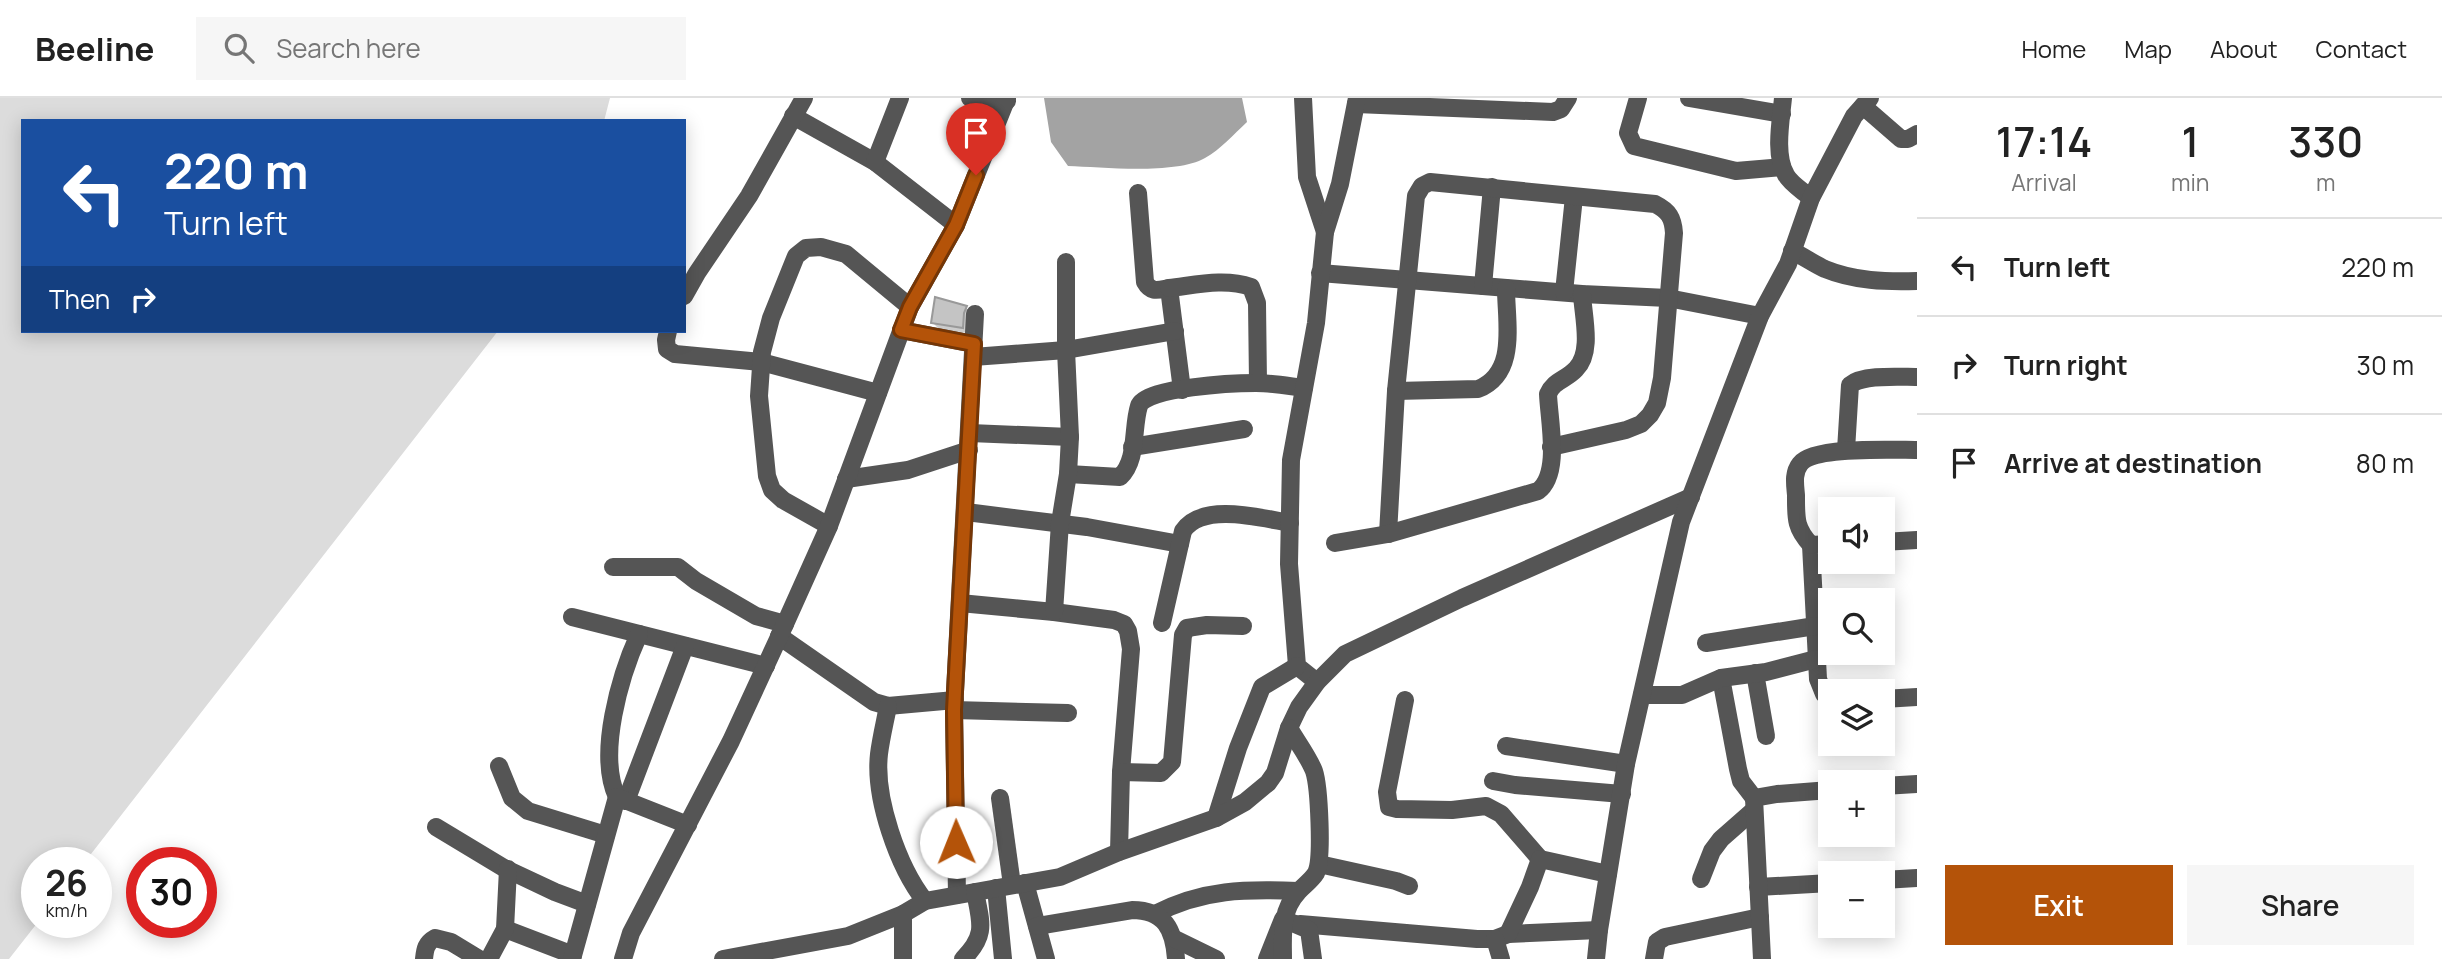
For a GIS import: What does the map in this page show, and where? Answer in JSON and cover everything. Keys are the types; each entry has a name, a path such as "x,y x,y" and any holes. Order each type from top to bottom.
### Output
{"street":[{"path":"686,292 749,197 804,98"},
{"path":"875,162 900,98"},
{"path":"623,959 632,933 766,666 829,526 910,307 956,225 1007,99 970,98"},
{"path":"1303,98 1307,177 1325,232"},
{"path":"1317,682 1297,666 1289,564 1291,460 1316,323 1325,232 1340,184 1356,101 1481,102 1553,111 1561,108 1568,98"},
{"path":"1637,98 1628,133 1634,146 1736,171 1782,167"},
{"path":"1689,98 1782,106 1782,167 1787,177 1811,198"},
{"path":"1597,959 1599,930 1626,764 1681,522 1760,316 1787,264 1811,198 1854,116 1867,102 1901,139 1917,134"},
{"path":"793,116 875,162 956,225"},
{"path":"1388,534 1395,391 1416,196 1422,186 1430,182 1655,205 1668,211 1674,222 1662,378 1657,403 1641,424 1551,447"},
{"path":"1483,286 1492,187"},
{"path":"1138,192 1145,282 1149,288 1154,290 1219,282 1251,287 1257,303 1258,383"},
{"path":"1335,543 1388,534 1538,491 1545,486 1550,478 1548,394 1551,386 1575,371 1585,354 1573,293 1574,197"},
{"path":"829,526 783,500 772,490 764,455 759,396 761,362 771,318 796,256 806,248 821,247 846,254 910,307"},
{"path":"1791,251 1824,269 1840,274 1886,282 1917,281"},
{"path":"1054,612 1060,523 1069,474 1066,262"},
{"path":"1320,273 1668,298 1760,316"},
{"path":"1169,288 1182,390"},
{"path":"1395,391 1478,389 1489,385 1504,365 1507,353 1506,288"},
{"path":"963,959 978,940 981,930 966,894 955,705 975,314"},
{"path":"901,330 973,350 1066,350 1174,331"},
{"path":"668,333 667,349 675,354 761,362 878,393"},
{"path":"1846,450 1850,385 1855,380 1868,378 1917,377"},
{"path":"1069,474 1120,477 1128,467 1141,401 1158,393 1258,383 1304,388"},
{"path":"1132,447 1244,429"},
{"path":"846,479 908,470 969,441 1070,437"},
{"path":"1818,680 1811,545 1800,533 1796,521 1795,473 1802,461 1814,455 1846,450 1917,450"},
{"path":"723,959 848,936 903,914 925,901 1060,877 1119,852 1216,818 1245,802 1268,783 1275,774 1289,728 1299,707 1317,682 1345,654 1462,598 1691,497"},
{"path":"966,512 1060,523 1180,544"},
{"path":"1163,622 1182,531 1188,523 1201,517 1235,514 1290,523"},
{"path":"1895,541 1917,540"},
{"path":"1811,545 1818,545"},
{"path":"613,567 678,567 696,581 782,630 874,702 888,706 955,705 1069,713"},
{"path":"960,603 1054,612 1114,620 1124,624 1131,649 1121,772 1119,852"},
{"path":"572,617 766,666"},
{"path":"1121,772 1161,773 1172,762 1183,635 1187,628 1207,625 1243,626"},
{"path":"1706,643 1815,626"},
{"path":"639,634 622,673 612,725 611,784 621,799 688,825"},
{"path":"505,929 572,957 607,835 685,646"},
{"path":"1642,695 1682,695 1721,678 1816,659"},
{"path":"1216,818 1238,748 1262,687 1297,666"},
{"path":"1755,673 1766,736"},
{"path":"1721,678 1741,781 1754,804 1762,959"},
{"path":"1895,698 1917,697"},
{"path":"1405,700 1387,792 1389,807 1452,810 1486,806 1501,814 1539,859 1608,874"},
{"path":"888,706 879,754 885,815 904,867 925,901"},
{"path":"1283,959 1292,922 1288,907 1298,891 1310,881 1319,864 1320,841 1314,771 1289,728"},
{"path":"1506,746 1626,764"},
{"path":"499,766 512,798 528,811 607,835"},
{"path":"1493,781 1622,794"},
{"path":"1895,785 1917,784"},
{"path":"1701,880 1712,851 1754,804 1777,794 1818,791"},
{"path":"1000,798 1011,886 1003,959"},
{"path":"436,827 508,869 587,904"},
{"path":"1501,959 1501,936 1530,887 1539,859"},
{"path":"1319,864 1409,886"},
{"path":"489,959 505,929 508,869"},
{"path":"1895,879 1917,878"},
{"path":"1758,887 1818,884"},
{"path":"1011,886 1037,926 1046,959"},
{"path":"1155,914 1181,901 1214,893 1246,889 1298,891"},
{"path":"1037,926 1146,910 1155,914 1171,929 1175,939 1176,959"},
{"path":"903,914 903,959"},
{"path":"1654,959 1657,942 1665,937 1760,917"},
{"path":"1292,922 1449,938 1599,930"},
{"path":"1267,959 1292,922"},
{"path":"1292,922 1309,930 1313,959"},
{"path":"424,959 425,948 435,937 451,942 479,959"},
{"path":"1175,939 1216,959"}],"shaded area":[{"path":"0,98 610,98 605,119 21,119 21,333 496,333 96,847 21,847 21,938 25,938 9,959 0,959"},
{"path":"1044,98 1242,98 1247,122 1205,158 1176,167 1138,169 1068,166 1051,142"}],"building":[{"path":"935,297 967,306 963,328 931,323"}],"route":[{"path":"956,842 954,710 974,344 901,330 910,307 956,225 976,175"}]}
